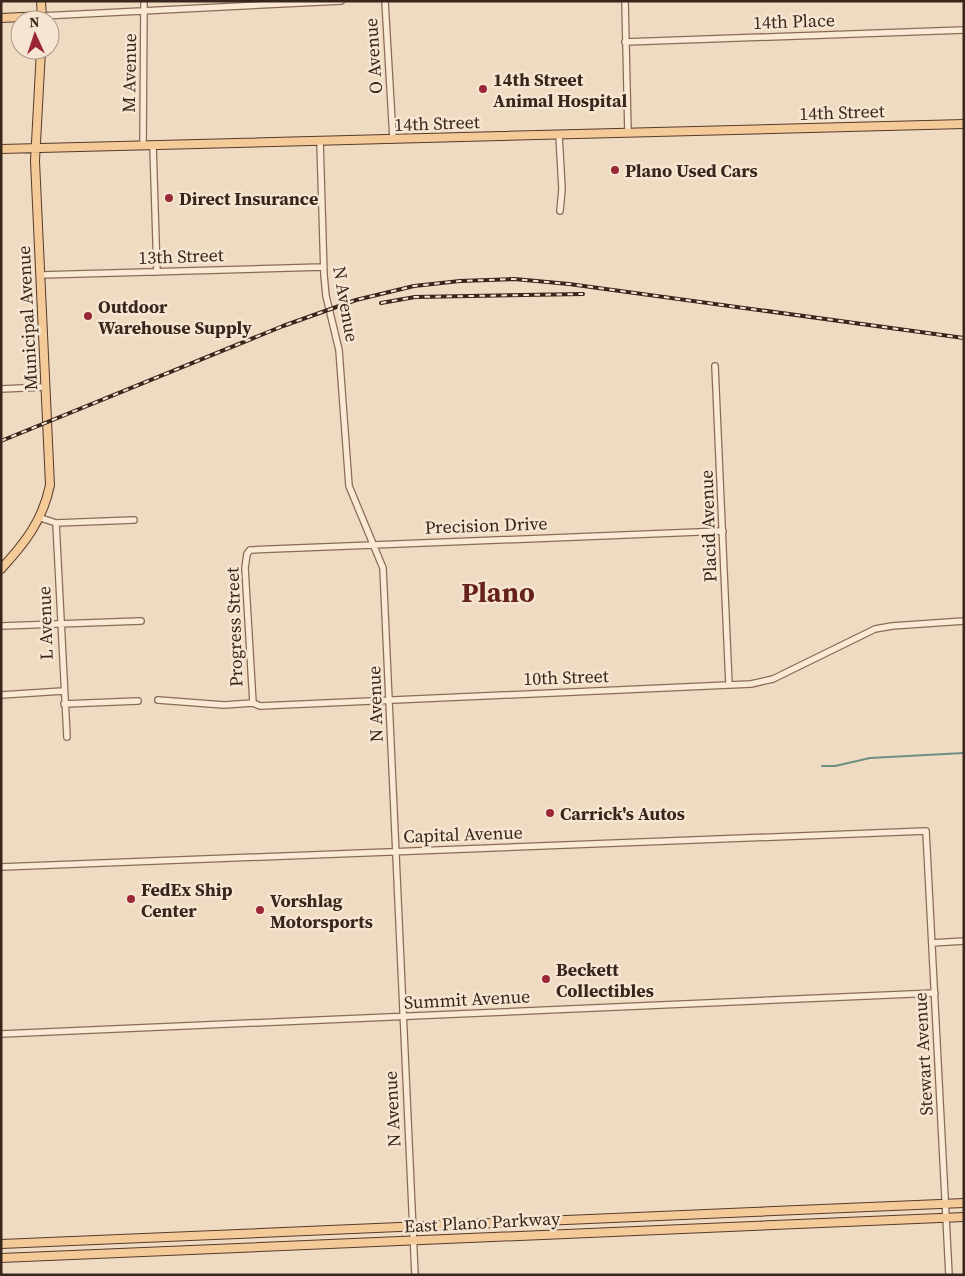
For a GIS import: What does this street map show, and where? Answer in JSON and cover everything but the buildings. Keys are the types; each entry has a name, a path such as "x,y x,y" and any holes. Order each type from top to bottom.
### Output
{"main road":[{"name":"Municipal Avenue","path":"1,569 26,541 41,518 47,502 51,474 45,387 36,149 40,60"},
{"name":"14th Street","path":"1,149 964,124"},
{"name":"East Plano Parkway","path":"1,1244 765,1210 964,1204"},
{"path":"765,1210 766,1225"},
{"path":"649,1216 649,1229"},
{"name":"East Plano Parkway","path":"1,1258 964,1217"},
{"path":"558,1220 559,1233"},
{"path":"512,1222 512,1235"},
{"path":"306,1231 307,1245"},
{"path":"194,1236 194,1249"},
{"path":"123,1239 131,1252"},
{"path":"53,1256 58,1242"}],"street":[{"name":"M Avenue","path":"143,146 144,1"},
{"path":"60,17 264,3 341,1"},
{"name":"O Avenue","path":"385,1 393,139"},
{"path":"624,1 628,133"},
{"name":"14th Place","path":"625,42 964,30"},
{"path":"559,135 562,190 560,212"},
{"name":"N Avenue","path":"320,141 323,267 326,296 339,350 349,486 383,568 415,1275"},
{"path":"153,146 158,272"},
{"name":"13th Street","path":"40,274 323,267"},
{"name":"Placid Avenue","path":"715,366 729,685"},
{"path":"1,389 45,387"},
{"path":"41,518 56,524 134,520"},
{"name":"L Avenue","path":"56,524 66,737"},
{"name":"Precision Drive","path":"250,550 723,531"},
{"name":"Progress Street","path":"250,550 247,554 245,568 253,703"},
{"path":"1,626 141,621"},
{"name":"10th Street","path":"158,700 224,705 253,703 260,706 751,684 773,679 875,629 964,621"},
{"path":"1,695 63,691"},
{"path":"64,704 138,701"},
{"name":"Capital Avenue","path":"1,867 926,831"},
{"name":"Stewart Avenue","path":"926,831 949,1275"},
{"path":"932,943 964,941"},
{"name":"Summit Avenue","path":"1,1034 935,993"}],"waterway":[{"path":"822,766 835,766 870,758 964,753"}],"railway":[{"path":"1,441 283,326 356,300 414,286 460,281 514,279 569,284 964,338"},
{"path":"381,303 415,297 583,294"}],"place":[{"name":"14th Street Animal Hospital","path":"483,89"},
{"name":"Plano Used Cars","path":"615,170"},
{"name":"Direct Insurance","path":"169,198"},
{"name":"Outdoor Warehouse Supply","path":"88,316"},
{"name":"Carrick's Autos","path":"550,813"},
{"name":"FedEx Ship Center","path":"131,899"},
{"name":"Vorshlag Motorsports","path":"260,910"},
{"name":"Beckett Collectibles","path":"546,979"}],"district":[{"name":"Plano","path":"498,592"}]}
